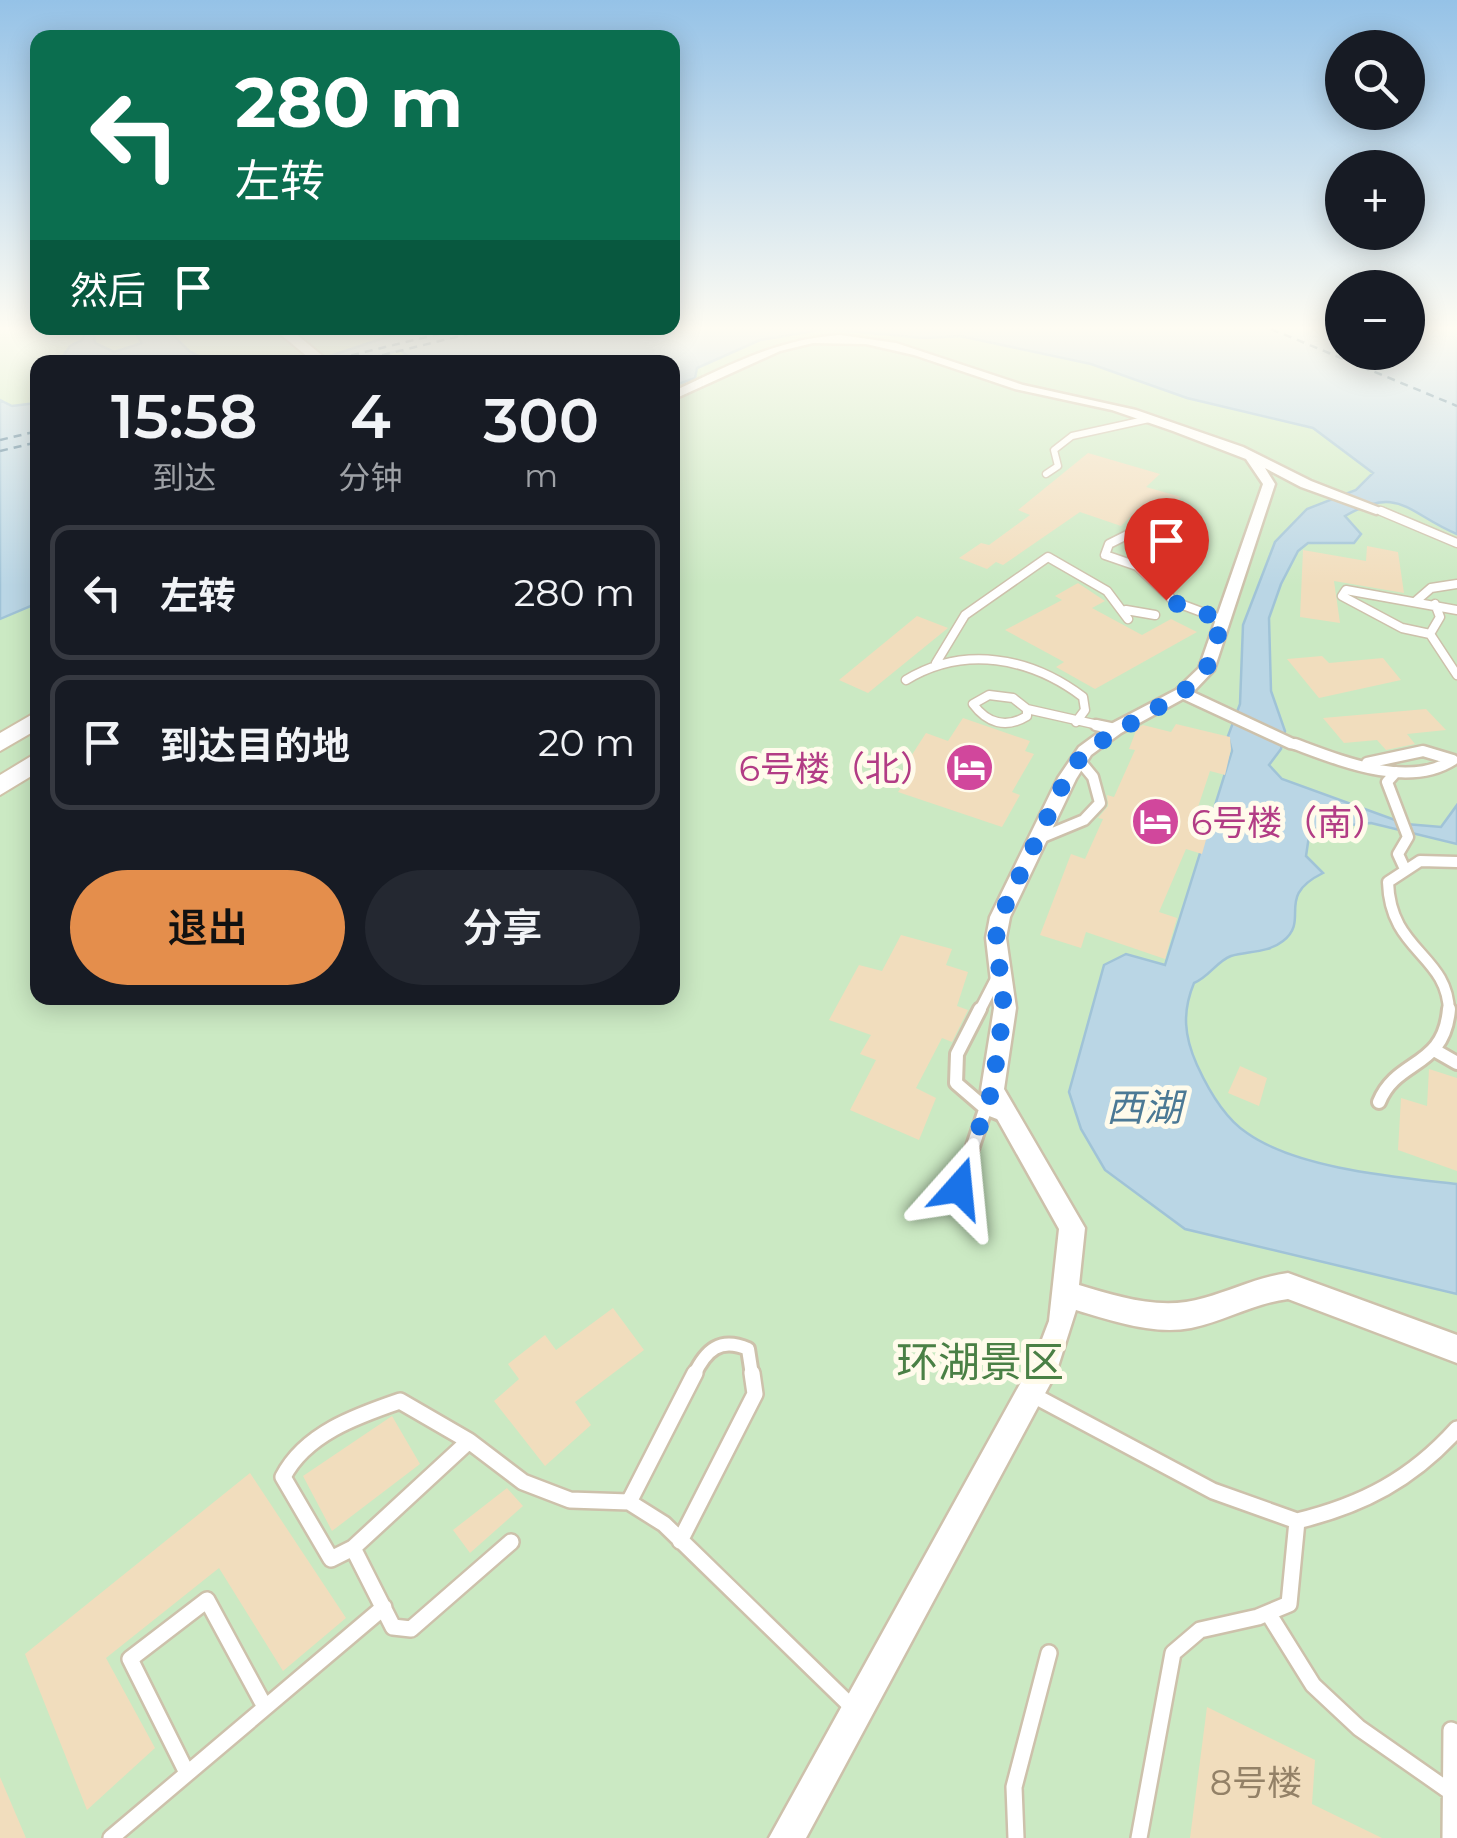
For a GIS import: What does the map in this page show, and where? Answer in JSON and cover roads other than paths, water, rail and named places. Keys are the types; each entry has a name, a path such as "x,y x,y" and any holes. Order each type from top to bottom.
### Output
{"main road":[{"path":"0,744 30,723"},
{"path":"0,787 30,766"}],"street":[{"path":"1133,415 1250,456 1302,482 1381,511"},
{"path":"1250,456 1269,484"},
{"path":"1269,484 1302,482"},
{"path":"787,1838 1030,1394 1052,1349 1066,1294 1072,1228 994,1105 1004,1008 996,938 1000,917 1079,760 1115,730 1182,693 1206,670 1269,484"},
{"path":"1182,693 1296,744"},
{"path":"1066,1294 1120,1309 1188,1315 1263,1287 1288,1286 1457,1350"}],"lane":[{"path":"1046,474 1058,466 1054,450 1072,436 1150,419"},
{"path":"1381,511 1457,543"},
{"path":"1138,567 1168,552 1168,540 1135,532 1122,535 1104,551 1117,563 1138,567 1166,600 1223,620"},
{"path":"906,680 936,663 954,637 957,623 1023,570 1048,557 1097,583 1127,615 1155,615"},
{"path":"1416,601 1431,588 1457,584"},
{"path":"1430,634 1402,628 1342,596 1346,590 1457,610"},
{"path":"1430,634 1440,618 1436,604"},
{"path":"1430,634 1439,654 1457,676"},
{"path":"936,663 986,661 1058,680 1086,702 1076,722"},
{"path":"1028,709 1027,716 1008,724 985,718 972,704 989,695 1013,698 1028,709 1115,730"},
{"path":"1296,744 1396,772 1429,771 1455,761"},
{"path":"1367,763 1404,754 1441,753 1455,761"},
{"path":"1037,840 1084,825 1092,816 1102,793 1101,783 1079,760"},
{"path":"1396,772 1387,782 1408,837 1398,854 1404,867"},
{"path":"1379,1102 1390,1079 1421,1065 1436,1051 1450,1012 1448,991 1394,926 1386,908 1388,882 1404,867 1423,859 1457,862"},
{"path":"959,1188 994,1105 956,1084 957,1054 1000,970"},
{"path":"1436,1051 1457,1063"},
{"path":"628,1502 703,1357 713,1345 732,1342 748,1349 755,1394 680,1540"},
{"path":"1030,1394 1213,1491 1297,1521 1333,1513 1414,1475 1457,1428"},
{"path":"470,1440 353,1548 331,1559 284,1477 287,1466 345,1420 400,1402 470,1440 522,1482 570,1500 628,1502 680,1540 857,1711"},
{"path":"1139,1838 1173,1654 1186,1636 1205,1625 1270,1616 1289,1604 1297,1521"},
{"path":"353,1548 393,1627 411,1629 511,1542"},
{"path":"186,1773 130,1659 206,1600 265,1707"},
{"path":"111,1838 384,1607"},
{"path":"1270,1616 1313,1685 1359,1728 1452,1794"},
{"path":"1016,1838 1014,1787 1049,1653"},
{"path":"1450,1838 1452,1730 1457,1733"}],"water":[{"path":"0,415 30,415 30,606 0,619"},
{"name":"西湖","path":"1257,415 1457,415 1457,534 1403,506 1379,502 1345,516 1361,534 1354,543 1308,543 1298,551 1269,618 1271,691 1285,731 1281,749 1269,765 1282,779 1406,824 1441,827 1457,805 1457,844 1371,823 1310,829 1306,856 1323,873 1300,891 1291,933 1271,948 1226,958 1194,983 1188,1004 1187,1034 1206,1084 1224,1111 1239,1127 1268,1145 1320,1163 1457,1184 1457,1294 1185,1229 1105,1170 1081,1129 1069,1092 1104,965 1126,954 1165,965 1232,751 1228,736 1240,704 1243,625 1275,542 1307,509 1356,490 1373,473 1313,428"}],"place":[{"name":"6号楼（北）","path":"970,768"},
{"name":"6号楼（南）","path":"1156,822"}],"park label":[{"name":"环湖景区","path":"980,1362"}]}
